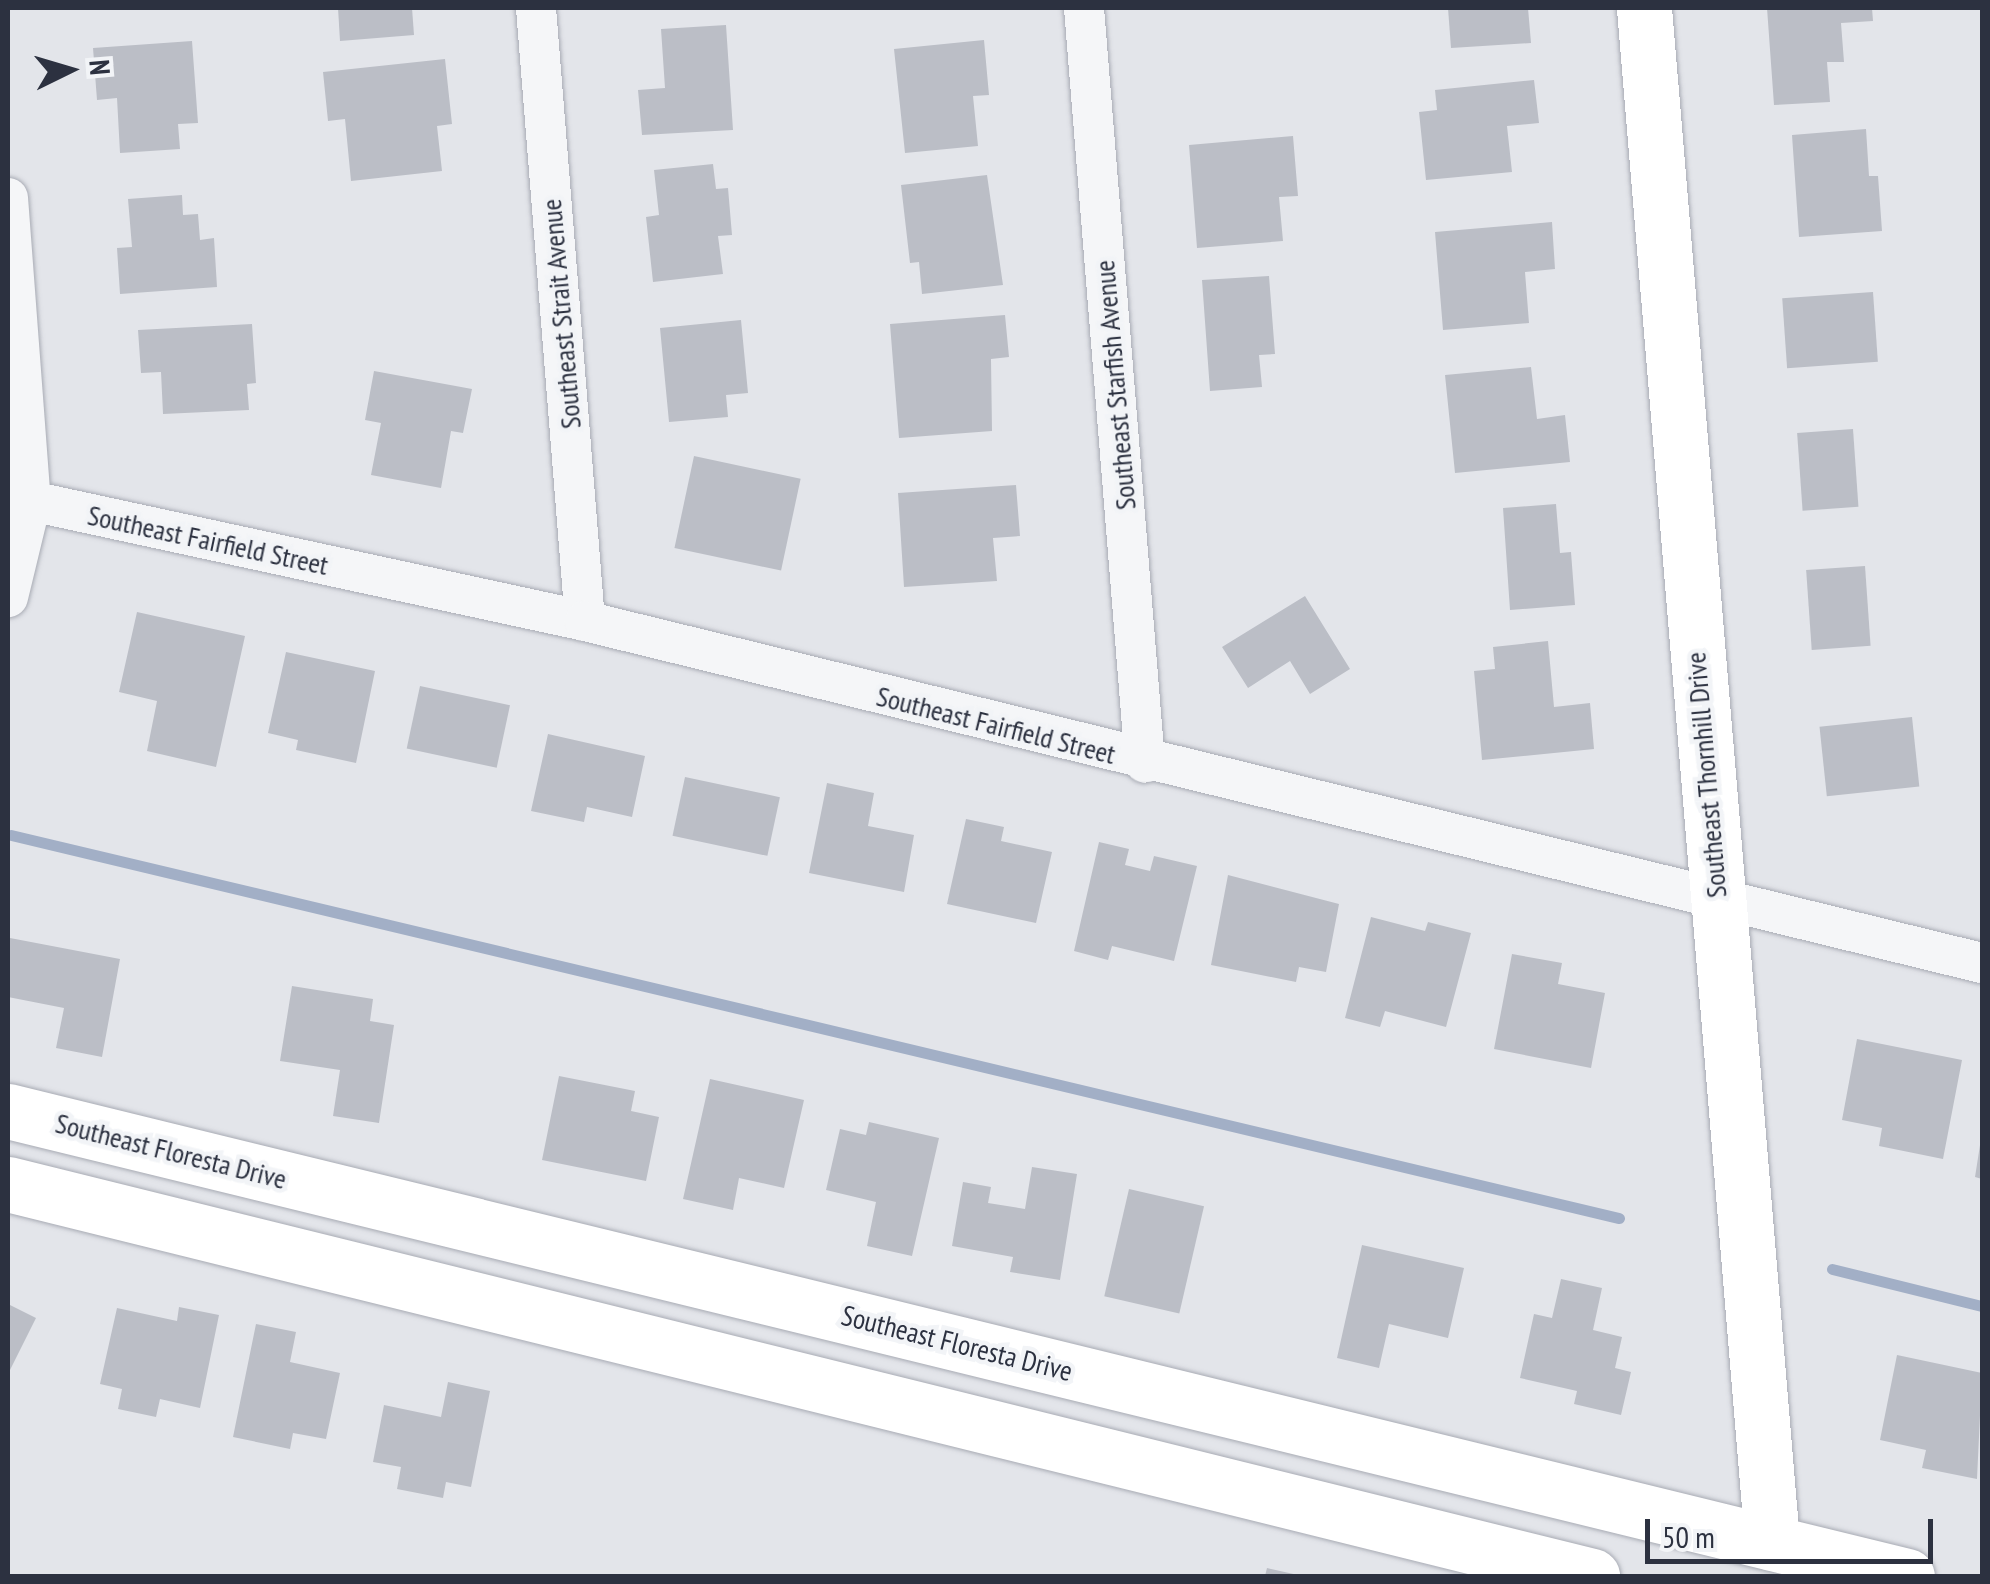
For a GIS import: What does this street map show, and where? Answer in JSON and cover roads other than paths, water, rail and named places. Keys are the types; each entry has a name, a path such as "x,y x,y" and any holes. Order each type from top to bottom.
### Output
{"street":[{"name":"Southeast Strait Avenue","path":"536,8 585,620"},
{"name":"Southeast Starfish Avenue","path":"1084,8 1146,763"},
{"name":"Southeast Thornhill Drive","path":"1644,8 1772,1560"},
{"path":"8,198 19,499 8,597"},
{"name":"Southeast Fairfield Street","path":"19,499 585,620 1146,763 1982,963"},
{"name":"Southeast Floresta Drive","path":"8,1111 1772,1560 1907,1576"},
{"path":"8,1184 1592,1576"}],"waterway":[{"path":"11,835 1619,1218"},
{"path":"1832,1269 1982,1306"}]}
